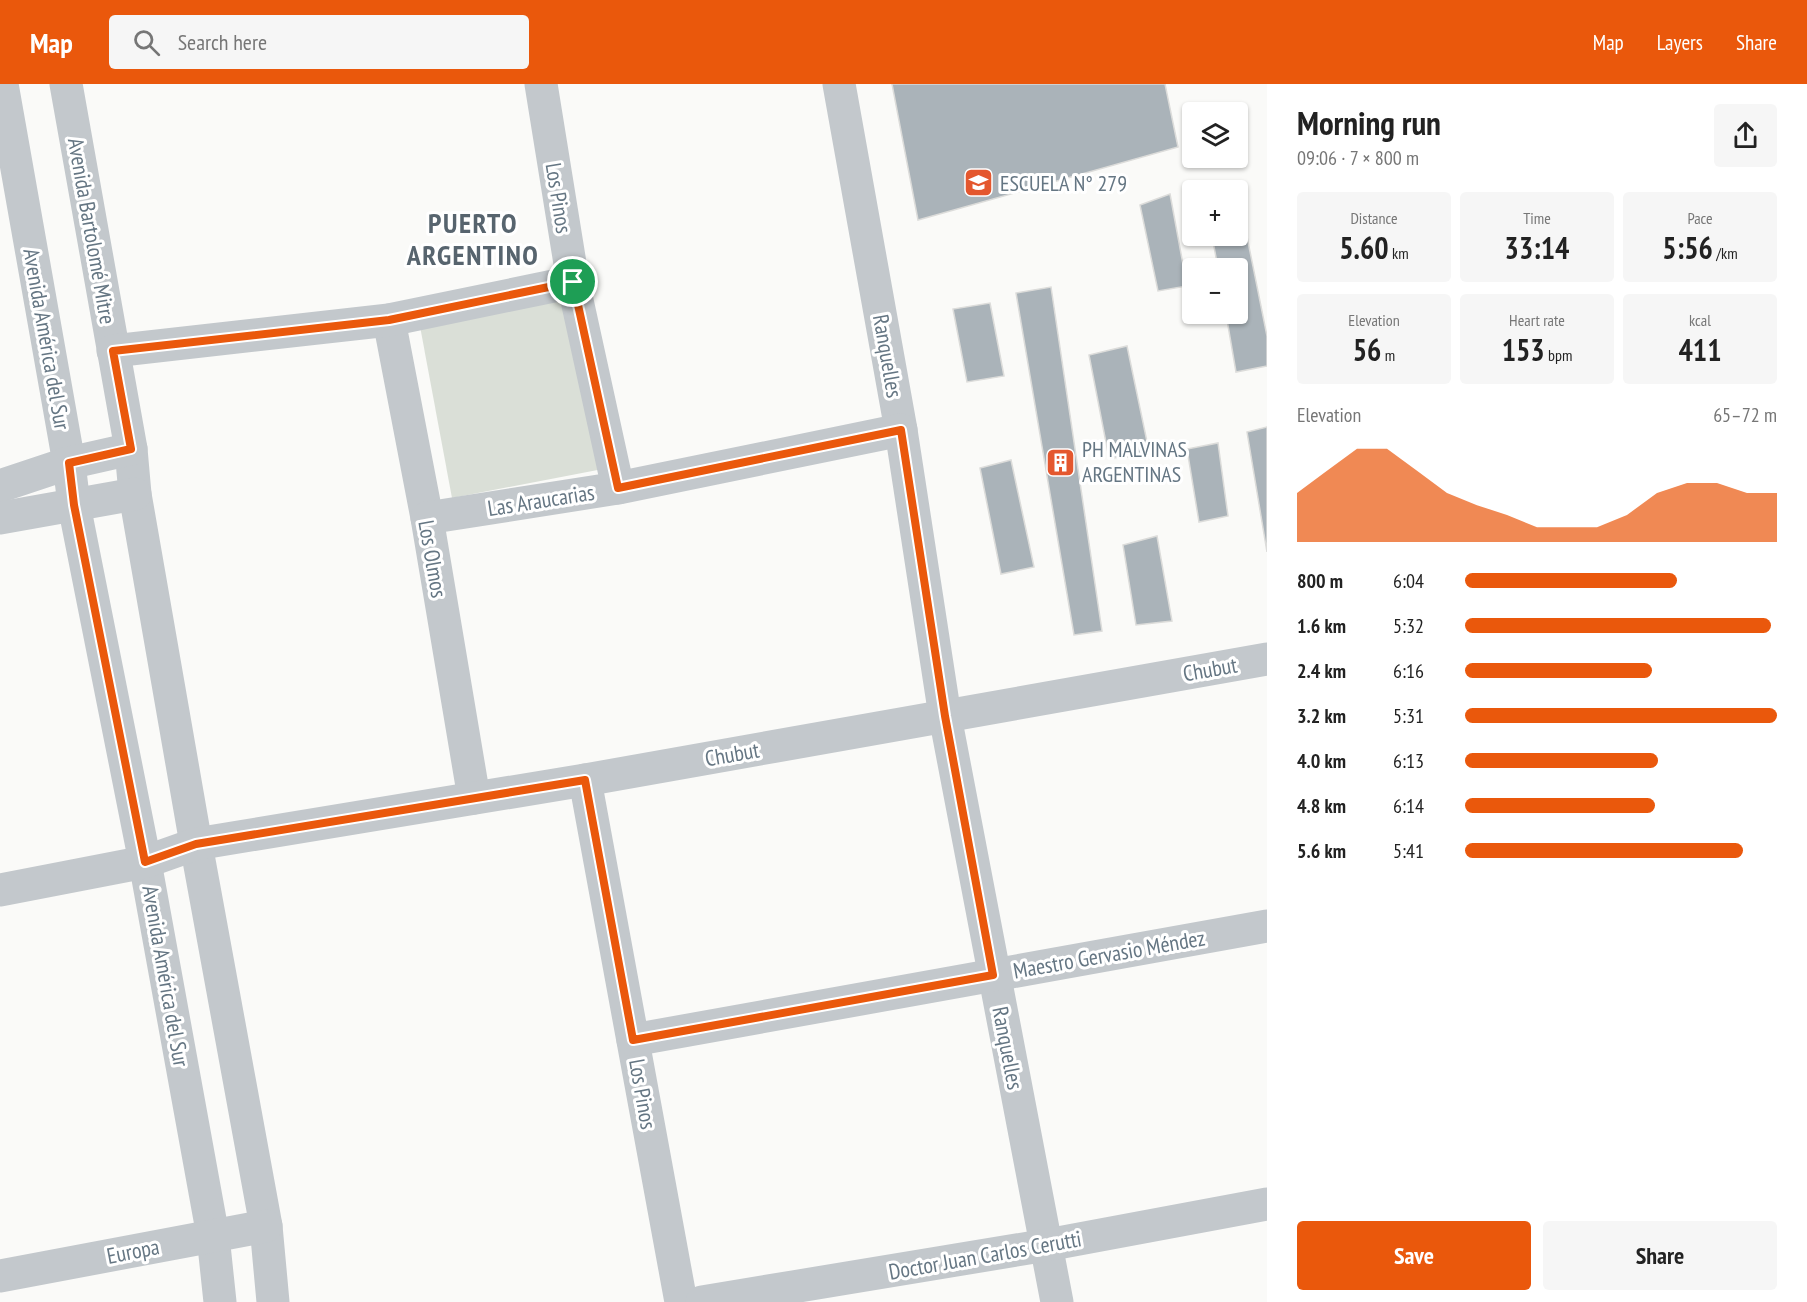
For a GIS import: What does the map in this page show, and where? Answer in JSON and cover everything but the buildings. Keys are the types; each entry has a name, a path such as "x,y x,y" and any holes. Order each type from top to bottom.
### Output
{"street":[{"name":"Avenida América del Sur","path":"2,84 14,231 69,463 74,505 145,862 213,1236 220,1302"},
{"name":"Avenida Bartolomé Mitre","path":"66,84 131,449"},
{"name":"Los Pinos","path":"541,84 573,282 618,488"},
{"name":"Ranquelles","path":"839,84 901,430 945,716 1057,1302"},
{"path":"113,351 389,320 573,282"},
{"name":"Los Olmos","path":"389,320 427,518 474,798"},
{"name":"Las Araucarias","path":"427,518 618,488 901,430"},
{"path":"0,486 69,463 131,449 135,494 266,1226 273,1302"},
{"path":"0,518 135,494"},
{"name":"Chubut","path":"0,890 145,862 196,844 585,780 1267,659"},
{"name":"Los Pinos","path":"585,780 681,1302"},
{"name":"Maestro Gervasio Méndez","path":"633,1040 1267,926"},
{"name":"Doctor Juan Carlos Cerutti","path":"702,1302 1047,1245 1267,1204"},
{"name":"Europa","path":"0,1276 266,1226"}],"shaded area":[{"path":"574,291 608,468 452,498 419,321"}],"place":[{"name":"ESCUELA N° 279","path":"979,183"},
{"name":"PH MALVINAS ARGENTINAS","path":"1061,462"}],"district":[{"name":"PUERTO ARGENTINO","path":"473,238"}],"route":[{"path":"573,282 618,488 901,430 945,716 993,975 633,1040 585,780 196,844 145,862 74,505 69,463 131,449 113,351 389,320 573,282"}]}
